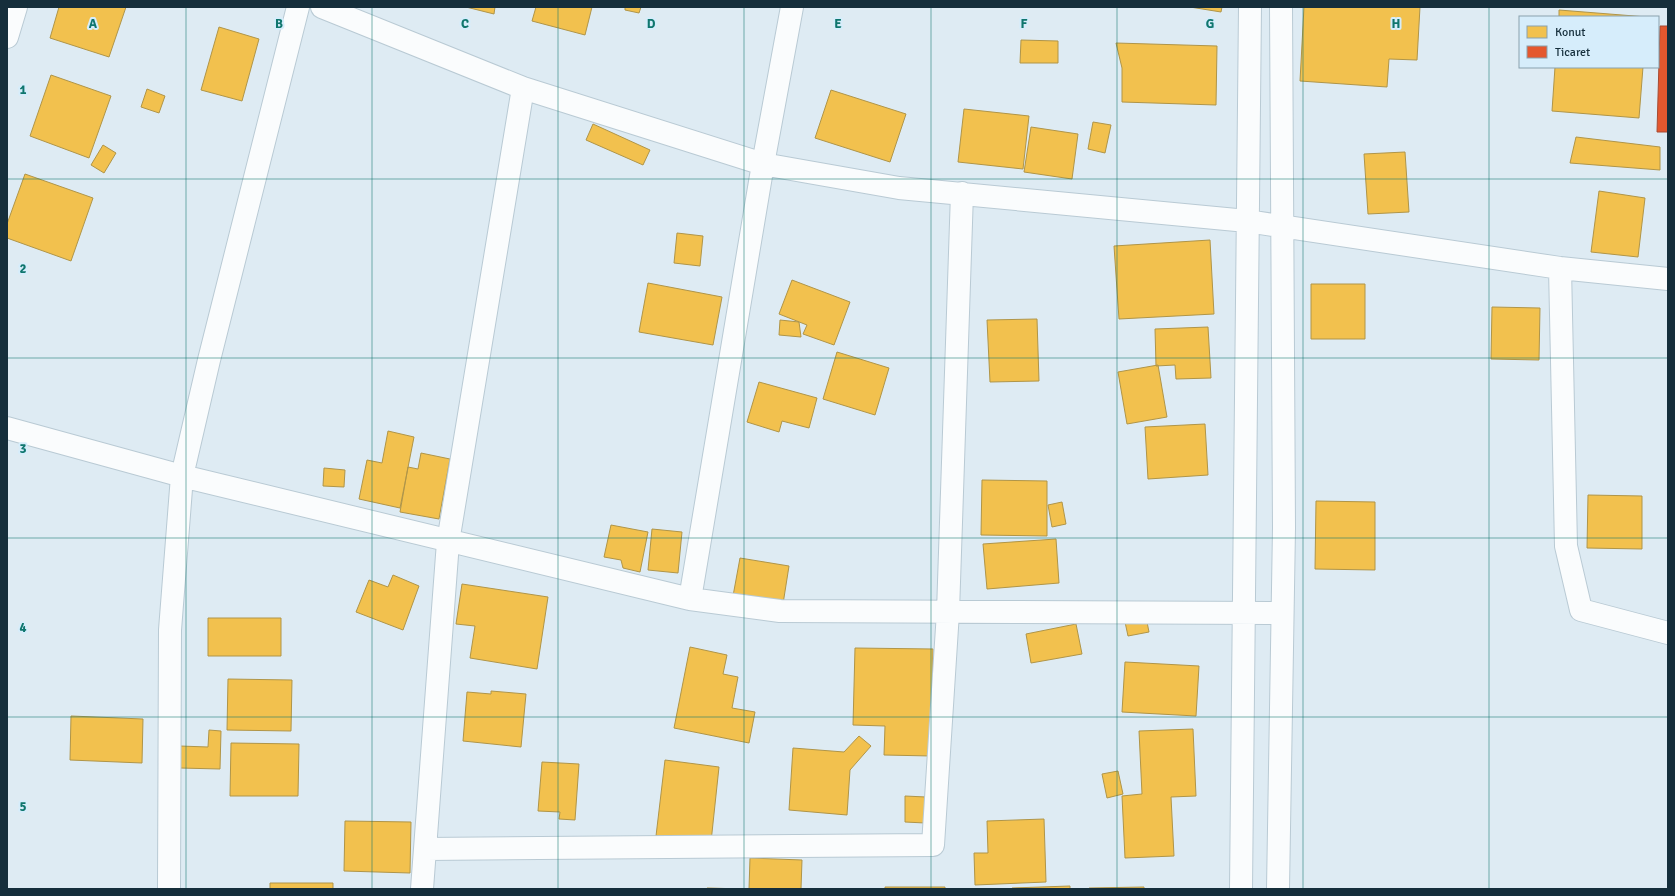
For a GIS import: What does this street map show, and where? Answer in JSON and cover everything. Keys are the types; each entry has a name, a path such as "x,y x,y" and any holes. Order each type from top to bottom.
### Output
{"street":[{"path":"7,36 16,7"},
{"path":"169,889 170,630 182,476 209,360 298,7"},
{"path":"322,7 523,88 763,164 899,188 1247,221 1560,268 1668,279"},
{"path":"690,599 763,164 792,7"},
{"path":"1241,889 1250,7"},
{"path":"1278,889 1284,528 1281,227 1281,7"},
{"path":"422,889 448,542 523,88"},
{"path":"426,849 933,845 948,612 962,193"},
{"path":"1560,268 1566,546 1580,610 1668,633"},
{"path":"7,428 182,476 448,542 690,599 780,611 1282,613"}],"building: Konut":[{"path":"59,7 126,7 109,57 50,38"},
{"path":"466,7 495,7 494,14"},
{"path":"536,7 592,7 585,35 532,21"},
{"path":"625,7 641,7 639,13 625,10"},
{"path":"1190,7 1222,7 1221,12"},
{"path":"1304,7 1420,7 1417,60 1389,59 1387,87 1300,81"},
{"path":"1559,10 1634,16 1559,16"},
{"path":"219,27 259,39 242,101 201,90"},
{"path":"1021,40 1058,41 1058,63 1020,63"},
{"path":"1116,43 1217,46 1216,105 1122,102 1122,68"},
{"path":"1555,68 1643,68 1639,118 1552,111"},
{"path":"51,75 111,96 89,158 30,136"},
{"path":"147,89 165,96 159,113 141,107"},
{"path":"831,90 906,114 890,162 815,138"},
{"path":"964,109 1029,116 1023,169 958,162"},
{"path":"1093,122 1111,125 1105,153 1088,149"},
{"path":"593,124 650,150 643,165 586,140"},
{"path":"1031,127 1078,134 1072,179 1024,172"},
{"path":"1576,137 1660,147 1660,170 1570,163"},
{"path":"103,145 116,153 104,173 91,165"},
{"path":"1405,152 1409,212 1368,214 1364,154"},
{"path":"25,174 93,198 71,261 7,238 7,224"},
{"path":"1599,191 1645,198 1638,257 1591,252"},
{"path":"677,233 703,236 700,266 674,263"},
{"path":"1210,240 1214,314 1119,319 1114,246"},
{"path":"792,280 850,302 834,345 803,334 807,325 779,314"},
{"path":"648,283 722,297 713,345 639,332"},
{"path":"1311,284 1365,284 1365,339 1311,339"},
{"path":"1492,307 1540,308 1539,360 1491,359"},
{"path":"1037,319 1039,381 990,382 987,320"},
{"path":"780,320 799,322 801,337 779,335"},
{"path":"1208,327 1211,378 1176,379 1175,365 1156,366 1155,329"},
{"path":"837,352 889,368 875,415 823,399"},
{"path":"1158,365 1167,417 1127,424 1118,372"},
{"path":"759,382 817,398 809,428 782,421 779,432 747,422"},
{"path":"1205,424 1208,475 1148,479 1145,427"},
{"path":"388,431 414,437 400,508 359,499 367,460 382,463"},
{"path":"421,453 450,459 439,519 400,512 408,467 418,469"},
{"path":"324,468 345,470 344,487 323,486"},
{"path":"982,480 1047,481 1047,536 981,535"},
{"path":"1588,495 1642,496 1642,549 1587,548"},
{"path":"1316,501 1375,502 1375,570 1315,569"},
{"path":"1062,502 1066,524 1052,527 1048,505"},
{"path":"611,525 648,532 640,572 623,568 621,560 604,557"},
{"path":"652,529 682,532 678,573 648,570"},
{"path":"1056,539 1059,583 987,589 983,544"},
{"path":"740,558 789,566 783,604 733,596"},
{"path":"393,575 419,586 403,630 356,612 369,580 388,587"},
{"path":"462,584 548,597 537,669 470,658 475,626 456,624"},
{"path":"1146,617 1149,632 1128,636 1125,622"},
{"path":"208,618 281,618 281,656 208,656"},
{"path":"1076,624 1082,654 1031,663 1026,634"},
{"path":"690,647 727,655 723,674 738,677 732,708 755,712 749,743 674,728"},
{"path":"855,648 933,649 931,756 884,755 885,726 853,725"},
{"path":"1125,662 1199,666 1196,716 1122,712"},
{"path":"228,679 292,680 291,731 227,730"},
{"path":"491,691 526,694 521,747 463,741 467,692 491,694"},
{"path":"71,716 143,719 142,763 70,760"},
{"path":"1193,729 1196,796 1171,797 1174,856 1125,858 1122,796 1142,794 1139,731"},
{"path":"209,730 221,731 220,769 180,768 180,746 208,747"},
{"path":"859,736 871,746 850,770 847,815 789,810 793,748 844,752"},
{"path":"231,743 299,744 298,796 230,796"},
{"path":"665,760 719,767 711,842 656,836"},
{"path":"542,762 579,764 575,820 559,819 560,812 538,811"},
{"path":"1118,771 1123,794 1107,798 1102,774"},
{"path":"905,796 926,797 925,823 905,822"},
{"path":"1044,819 1046,882 975,885 974,853 988,853 987,821"},
{"path":"345,821 411,822 410,873 344,871"},
{"path":"750,858 802,860 801,889 749,889"},
{"path":"270,883 333,883 333,889 270,889"},
{"path":"1070,886 1070,889 1012,889 1012,888"},
{"path":"885,887 945,887 945,889 885,889"},
{"path":"1144,887 1144,889 1089,889 1089,888"},
{"path":"707,888 743,889 707,889"}],"building: Ticaret":[{"path":"1660,26 1668,26 1668,132 1657,132"}]}
